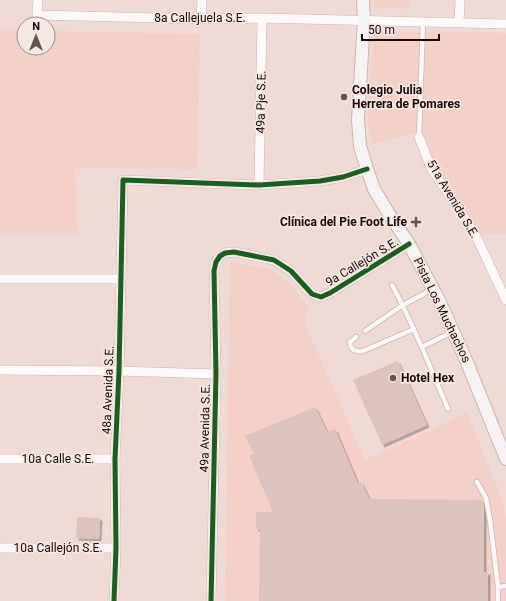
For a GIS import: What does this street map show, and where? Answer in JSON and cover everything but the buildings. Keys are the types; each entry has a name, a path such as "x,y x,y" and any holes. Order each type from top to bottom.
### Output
{"street":[{"name":"8a Callejuela S.E.","path":"38,0 38,15 201,19 262,18 506,24"},
{"path":"201,19 202,0"},
{"name":"Pista Los Muchachos","path":"363,0 364,20 358,120 360,146 367,169 374,189 409,244 432,288 466,360 506,459"},
{"path":"459,23 460,0"},
{"name":"49a Pje S.E.","path":"259,185 262,18"},
{"name":"51a Avenida S.E.","path":"419,136 431,168 475,234 506,300"},
{"path":"259,185 320,182 343,177 367,169"},
{"name":"48a Avenida S.E.","path":"114,601 116,548 115,458 119,371 123,180 259,185"},
{"name":"9a Callejón S.E.","path":"220,256 225,253 234,252 274,260 290,271 312,294 320,297 330,293 409,244"},
{"name":"49a Avenida S.E.","path":"211,601 216,374 214,271 216,262 220,256"},
{"path":"0,279 120,279"},
{"path":"0,370 119,371 216,374"},
{"name":"10a Calle S.E.","path":"0,459 115,458"},
{"name":"10a Callejón S.E.","path":"0,548 116,548"}],"lane":[{"name":"51a Avenida S.E.","path":"419,136 423,22"},
{"path":"392,285 414,329 448,409"},
{"path":"365,331 403,305 432,288"},
{"path":"356,337 350,342 350,346 356,352 362,351 414,329"},
{"path":"422,347 453,332"},
{"path":"477,482 486,498 488,506 498,587 498,601"},
{"path":"498,587 506,586"}],"shaded area":[{"path":"375,0 410,0 410,9 375,7"},
{"path":"0,30 16,30 16,56 56,56 56,31 200,34 197,169 75,168 77,234 0,234"},
{"path":"374,32 506,33 506,233 475,234 419,133 412,133 373,144 368,128 368,102"},
{"path":"230,262 273,270 294,288 308,308 304,322 365,460 467,413 499,492 506,518 506,601 225,601"}],"cycle path":[{"path":"114,601 116,548 115,459 119,371 123,180 259,185 320,181 343,177 367,169"},
{"path":"211,601 216,374 214,271 216,262 220,256 225,253 234,252 274,260 291,271 312,294 321,297 330,293 409,244"}],"place":[{"name":"Colegio Julia Herrera de Pomares","path":"344,97"},
{"name":"Clínica del Pie Foot Life","path":"416,222"},
{"name":"Hotel Hex","path":"393,378"}]}
